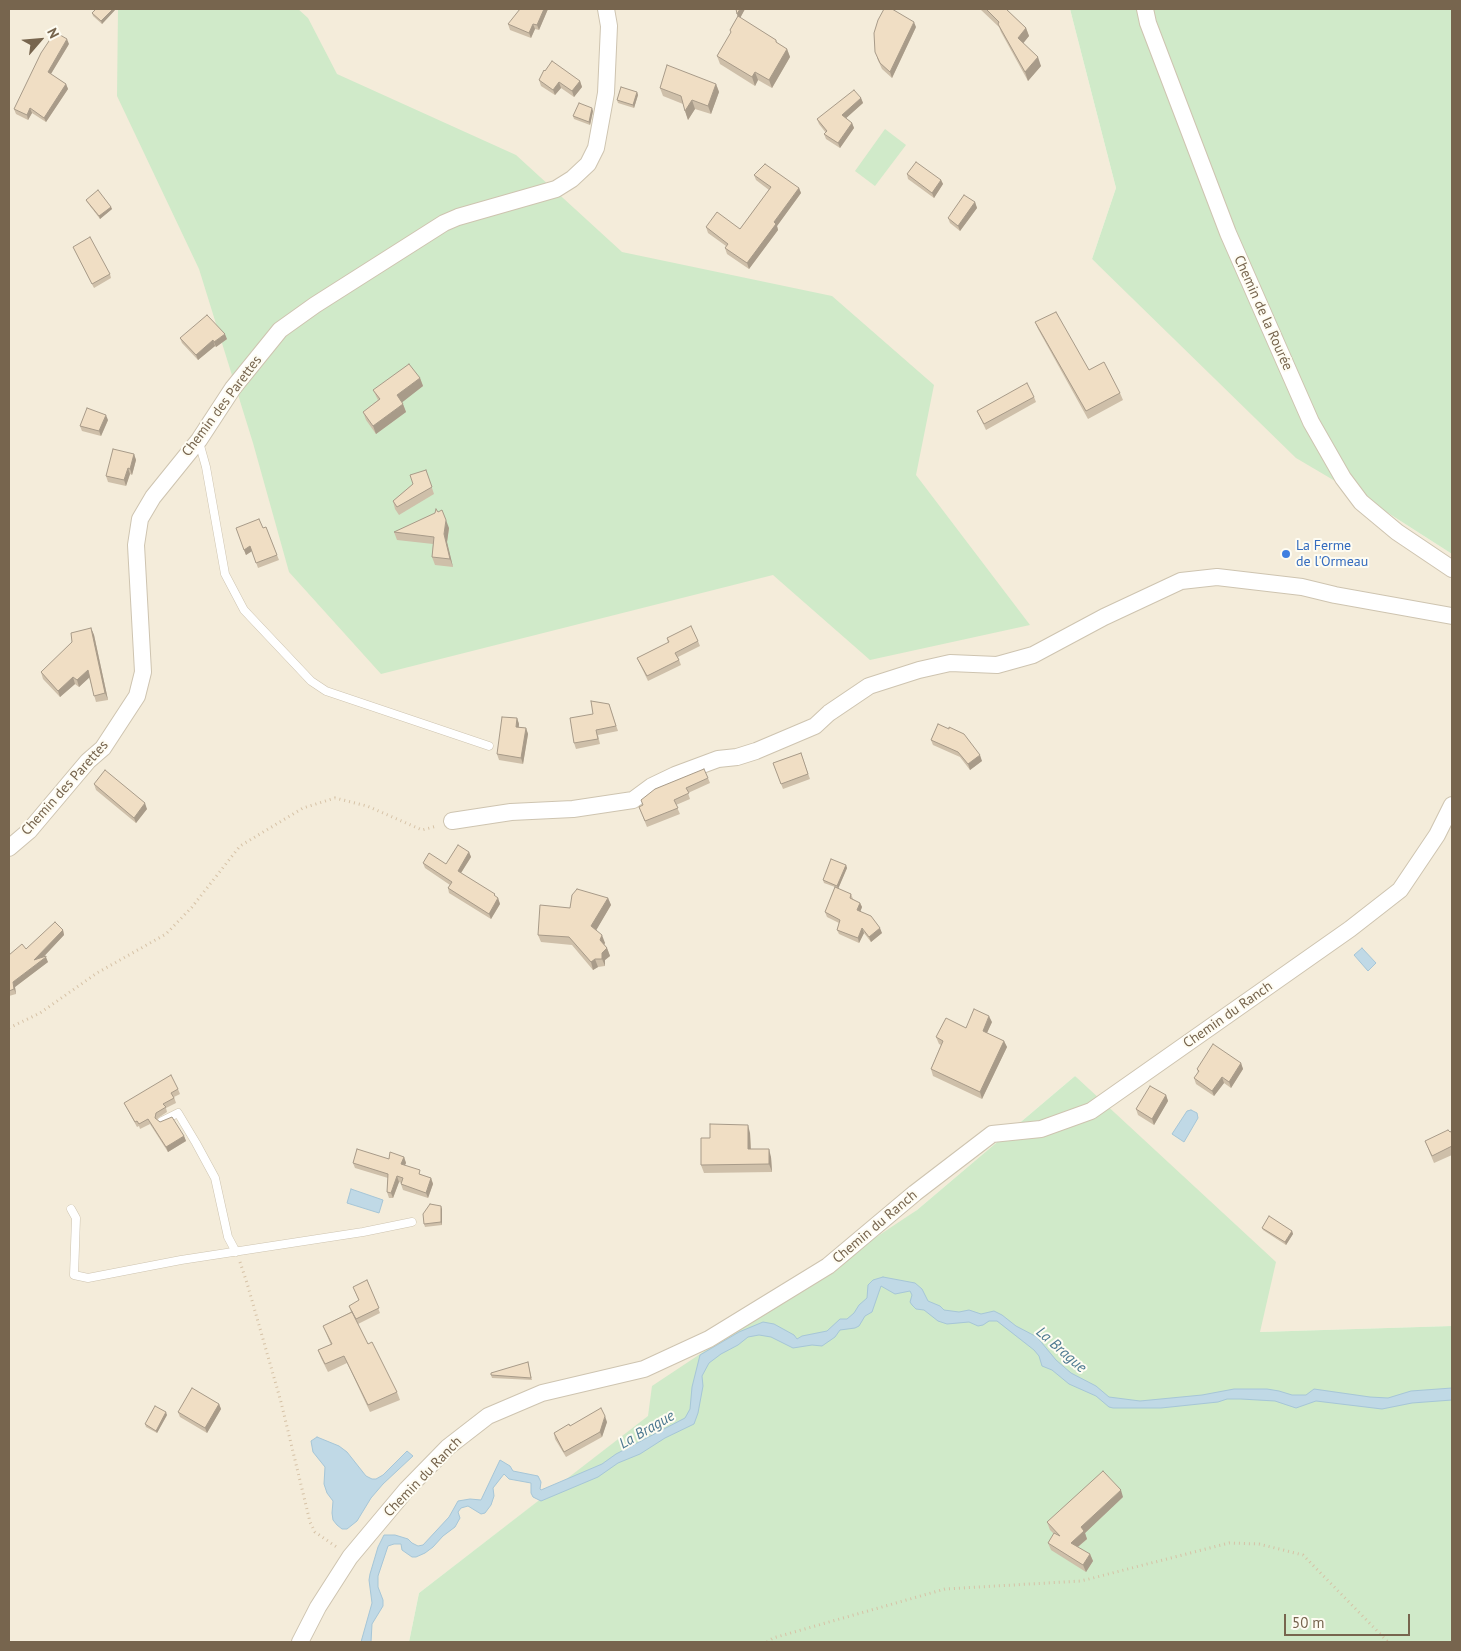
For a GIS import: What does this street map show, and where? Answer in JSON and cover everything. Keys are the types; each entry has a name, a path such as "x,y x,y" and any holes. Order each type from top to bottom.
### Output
{"street":[{"name":"Chemin des Parettes","path":"9,848 29,831 88,761 103,748 137,696 143,672 136,545 140,519 153,497 199,440 233,388 280,330 315,305 444,223 458,217 556,189 572,179 588,164 596,148 606,93 610,26 606,9"},
{"name":"Chemin de la Rourée","path":"1145,9 1148,22 1228,233 1310,422 1343,478 1361,502 1397,532 1452,569"},
{"path":"452,821 511,812 573,809 633,800 652,786 675,776 718,759 737,757 756,751 814,726 829,712 869,686 919,670 950,663 997,665 1033,655 1181,581 1217,578 1302,587 1334,595 1452,616"},
{"name":"Chemin du Ranch","path":"300,1642 318,1607 350,1557 407,1489 448,1447 488,1416 542,1393 644,1369 709,1339 828,1266 914,1193 992,1134 1041,1129 1091,1111 1350,929 1400,890 1437,835 1452,805"}],"lane":[{"path":"199,440 206,467 226,574 244,610 311,680 326,691 489,746"},
{"path":"162,1122 178,1113 196,1143 214,1178 228,1237 236,1252"},
{"path":"71,1208 76,1218 74,1275 88,1278 181,1260 345,1235 412,1222"}],"path":[{"path":"9,1028 40,1013 97,973 166,934 192,907 240,846 303,808 335,798 367,806 422,830 452,821"},
{"path":"236,1252 247,1283 281,1402 310,1522 316,1532 350,1557"},
{"path":"767,1642 773,1638 945,1589 1081,1581 1229,1542 1259,1544 1303,1555 1388,1642"}],"shaded area":[{"path":"9,9 1070,9 1116,188 1092,259 1374,504 1452,554 1452,1326 1260,1332 1075,1076 917,1210 419,1593 409,1642 9,1642"}],"green space":[{"path":"118,9 298,9 308,18 337,74 516,155 622,252 832,296 934,385 916,475 1030,625 870,660 773,575 381,674 289,572 253,443 199,269 117,96"},
{"path":"1070,9 1452,9 1452,554 1374,504 1296,458 1092,259 1116,188"},
{"path":"885,129 906,145 875,186 855,171"},
{"path":"1075,1076 1276,1262 1260,1332 1452,1326 1452,1642 409,1642 419,1593 648,1416 652,1386 917,1210"}],"water":[{"path":"1362,948 1376,963 1368,971 1354,955"},
{"path":"1191,1110 1197,1113 1198,1118 1184,1142 1172,1134 1187,1111"},
{"path":"351,1189 383,1200 379,1213 347,1203"},
{"path":"883,1277 915,1283 922,1289 928,1301 940,1306 944,1310 959,1312 969,1310 981,1314 994,1311 1002,1315 1016,1326 1037,1337 1056,1360 1071,1373 1096,1386 1109,1397 1140,1401 1202,1395 1234,1389 1267,1389 1292,1395 1306,1395 1314,1389 1388,1398 1411,1391 1452,1388 1452,1400 1412,1403 1382,1409 1316,1401 1296,1408 1275,1401 1241,1399 1227,1399 1218,1402 1161,1408 1113,1408 1096,1396 1069,1384 1052,1370 1042,1366 1039,1356 1034,1350 997,1321 989,1321 978,1326 969,1322 947,1324 938,1321 924,1310 916,1309 910,1302 912,1295 910,1291 895,1294 881,1286 872,1312 865,1316 859,1326 840,1330 835,1337 822,1346 812,1345 793,1348 771,1337 759,1335 748,1337 721,1354 709,1363 702,1376 703,1386 694,1424 665,1438 640,1454 618,1463 598,1477 541,1501 533,1497 531,1483 509,1479 504,1474 493,1488 494,1496 491,1505 485,1513 481,1514 468,1506 461,1508 458,1512 460,1518 455,1527 425,1553 412,1557 402,1550 401,1544 388,1546 378,1576 378,1587 383,1600 383,1606 372,1624 371,1642 361,1642 372,1603 370,1574 378,1547 384,1535 395,1535 408,1539 418,1546 423,1545 449,1517 458,1501 481,1500 500,1460 510,1466 513,1471 538,1476 541,1482 541,1490 602,1464 616,1454 685,1418 690,1409 692,1387 700,1355 739,1332 763,1322 774,1324 794,1335 797,1339 802,1336 827,1331 840,1319 847,1319 854,1313 867,1298 868,1285 873,1280"},
{"path":"317,1437 339,1446 347,1452 366,1476 372,1479 383,1475 407,1451 413,1456 383,1484 371,1498 357,1521 347,1529 342,1529 333,1520 333,1501 327,1493 324,1484 325,1467 313,1452 311,1441"}],"building":[{"path":"96,9 113,9 101,21 92,13"},
{"path":"520,9 544,9 537,25 533,24 529,33 508,24"},
{"path":"884,9 892,9 914,22 890,72 880,63 875,52 874,33"},
{"path":"986,9 1006,9 1026,28 1018,38 1038,57 1025,72 998,24 999,22"},
{"path":"738,16 787,49 769,80 755,72 752,77 717,56"},
{"path":"55,32 67,39 48,72 66,84 44,118 30,108 27,115 14,109 41,53"},
{"path":"552,61 580,81 572,91 559,82 553,90 539,80 544,70"},
{"path":"667,65 716,84 708,106 692,100 685,111 681,96 660,88"},
{"path":"621,87 637,92 633,105 617,100"},
{"path":"854,90 861,98 842,115 852,123 838,143 824,134 827,131 817,119"},
{"path":"579,103 592,108 589,122 573,116"},
{"path":"916,162 941,180 932,193 907,174"},
{"path":"765,164 799,188 774,222 776,224 747,263 725,248 728,244 706,227 717,212 740,229 771,187 754,175"},
{"path":"98,190 111,207 99,216 86,200"},
{"path":"964,195 975,202 958,226 948,218"},
{"path":"90,237 110,274 92,284 73,247"},
{"path":"1056,312 1089,370 1104,362 1120,393 1086,411 1035,322"},
{"path":"207,315 225,334 214,342 213,340 196,355 180,338"},
{"path":"409,364 420,378 397,395 403,404 373,426 363,412 380,399 373,390"},
{"path":"1027,383 1034,397 984,424 977,411"},
{"path":"87,408 106,415 99,431 80,426"},
{"path":"113,449 134,454 130,469 128,468 124,480 106,476"},
{"path":"426,470 432,487 397,507 393,501 413,484 410,475"},
{"path":"436,509 438,512 442,510 446,520 444,534 450,559 432,557 434,537 394,532 435,513"},
{"path":"259,519 263,528 266,527 277,555 256,563 250,546 244,550 236,528"},
{"path":"691,626 698,641 675,653 679,660 647,676 637,658 669,642 667,638"},
{"path":"91,628 105,693 94,696 88,670 77,680 73,677 58,691 41,672 72,642 71,633"},
{"path":"591,701 609,704 616,726 596,730 598,739 574,743 570,718 593,714"},
{"path":"502,717 517,718 516,727 526,728 521,758 497,754"},
{"path":"938,724 964,734 980,755 968,764 958,752 931,740"},
{"path":"801,753 808,774 781,784 773,763"},
{"path":"704,769 708,778 686,788 689,793 674,800 678,808 645,821 639,807 643,805 641,800 655,789"},
{"path":"105,770 145,803 134,818 94,784"},
{"path":"458,845 469,852 458,871 495,894 498,898 489,914 448,888 452,882 423,863 429,853 446,864"},
{"path":"831,859 846,865 837,886 823,880"},
{"path":"835,887 851,894 850,898 860,903 857,910 871,916 880,928 869,937 862,928 858,938 837,930 840,920 825,912"},
{"path":"577,889 608,898 591,926 602,935 600,940 607,948 602,953 602,959 595,959 591,962 569,937 538,935 540,905 570,908 572,895"},
{"path":"55,922 63,930 34,960 46,957 13,982 14,989 9,991 9,955 22,944 26,949"},
{"path":"974,1009 989,1016 983,1031 1004,1041 980,1092 931,1069 943,1041 936,1037 946,1018 966,1028"},
{"path":"1213,1044 1241,1063 1229,1082 1222,1077 1212,1091 1194,1078 1199,1071 1197,1069"},
{"path":"171,1075 178,1089 171,1093 174,1098 163,1104 166,1107 156,1113 155,1118 160,1122 172,1117 184,1136 166,1147 148,1119 139,1124 137,1121 135,1122 124,1103"},
{"path":"1150,1086 1166,1095 1152,1119 1136,1109"},
{"path":"710,1124 748,1125 748,1149 769,1149 769,1164 701,1165 701,1138 710,1138"},
{"path":"1448,1130 1452,1131 1452,1146 1432,1156 1425,1141"},
{"path":"357,1149 389,1159 390,1152 404,1157 401,1164 420,1170 419,1174 431,1178 426,1193 401,1184 403,1178 397,1176 391,1193 387,1192 388,1174 353,1163"},
{"path":"430,1204 441,1206 441,1222 424,1224 423,1214"},
{"path":"1269,1216 1292,1231 1285,1242 1262,1228"},
{"path":"367,1280 379,1308 356,1319 349,1306 359,1300 353,1287"},
{"path":"352,1312 368,1344 372,1342 397,1392 368,1405 344,1356 325,1364 318,1350 332,1344 323,1326"},
{"path":"528,1362 531,1378 491,1375 491,1373"},
{"path":"192,1388 219,1404 205,1428 178,1412"},
{"path":"155,1406 166,1412 156,1431 145,1424"},
{"path":"601,1408 605,1416 600,1432 564,1452 554,1433"},
{"path":"1103,1471 1121,1490 1081,1527 1084,1531 1071,1543 1090,1554 1083,1565 1048,1543 1054,1533 1060,1536 1047,1522"}],"place":[{"name":"La Ferme de l'Ormeau","path":"1286,554"}],"water label":[{"name":"La Brague","path":"1061,1350"},
{"name":"La Brague","path":"647,1430"}]}
